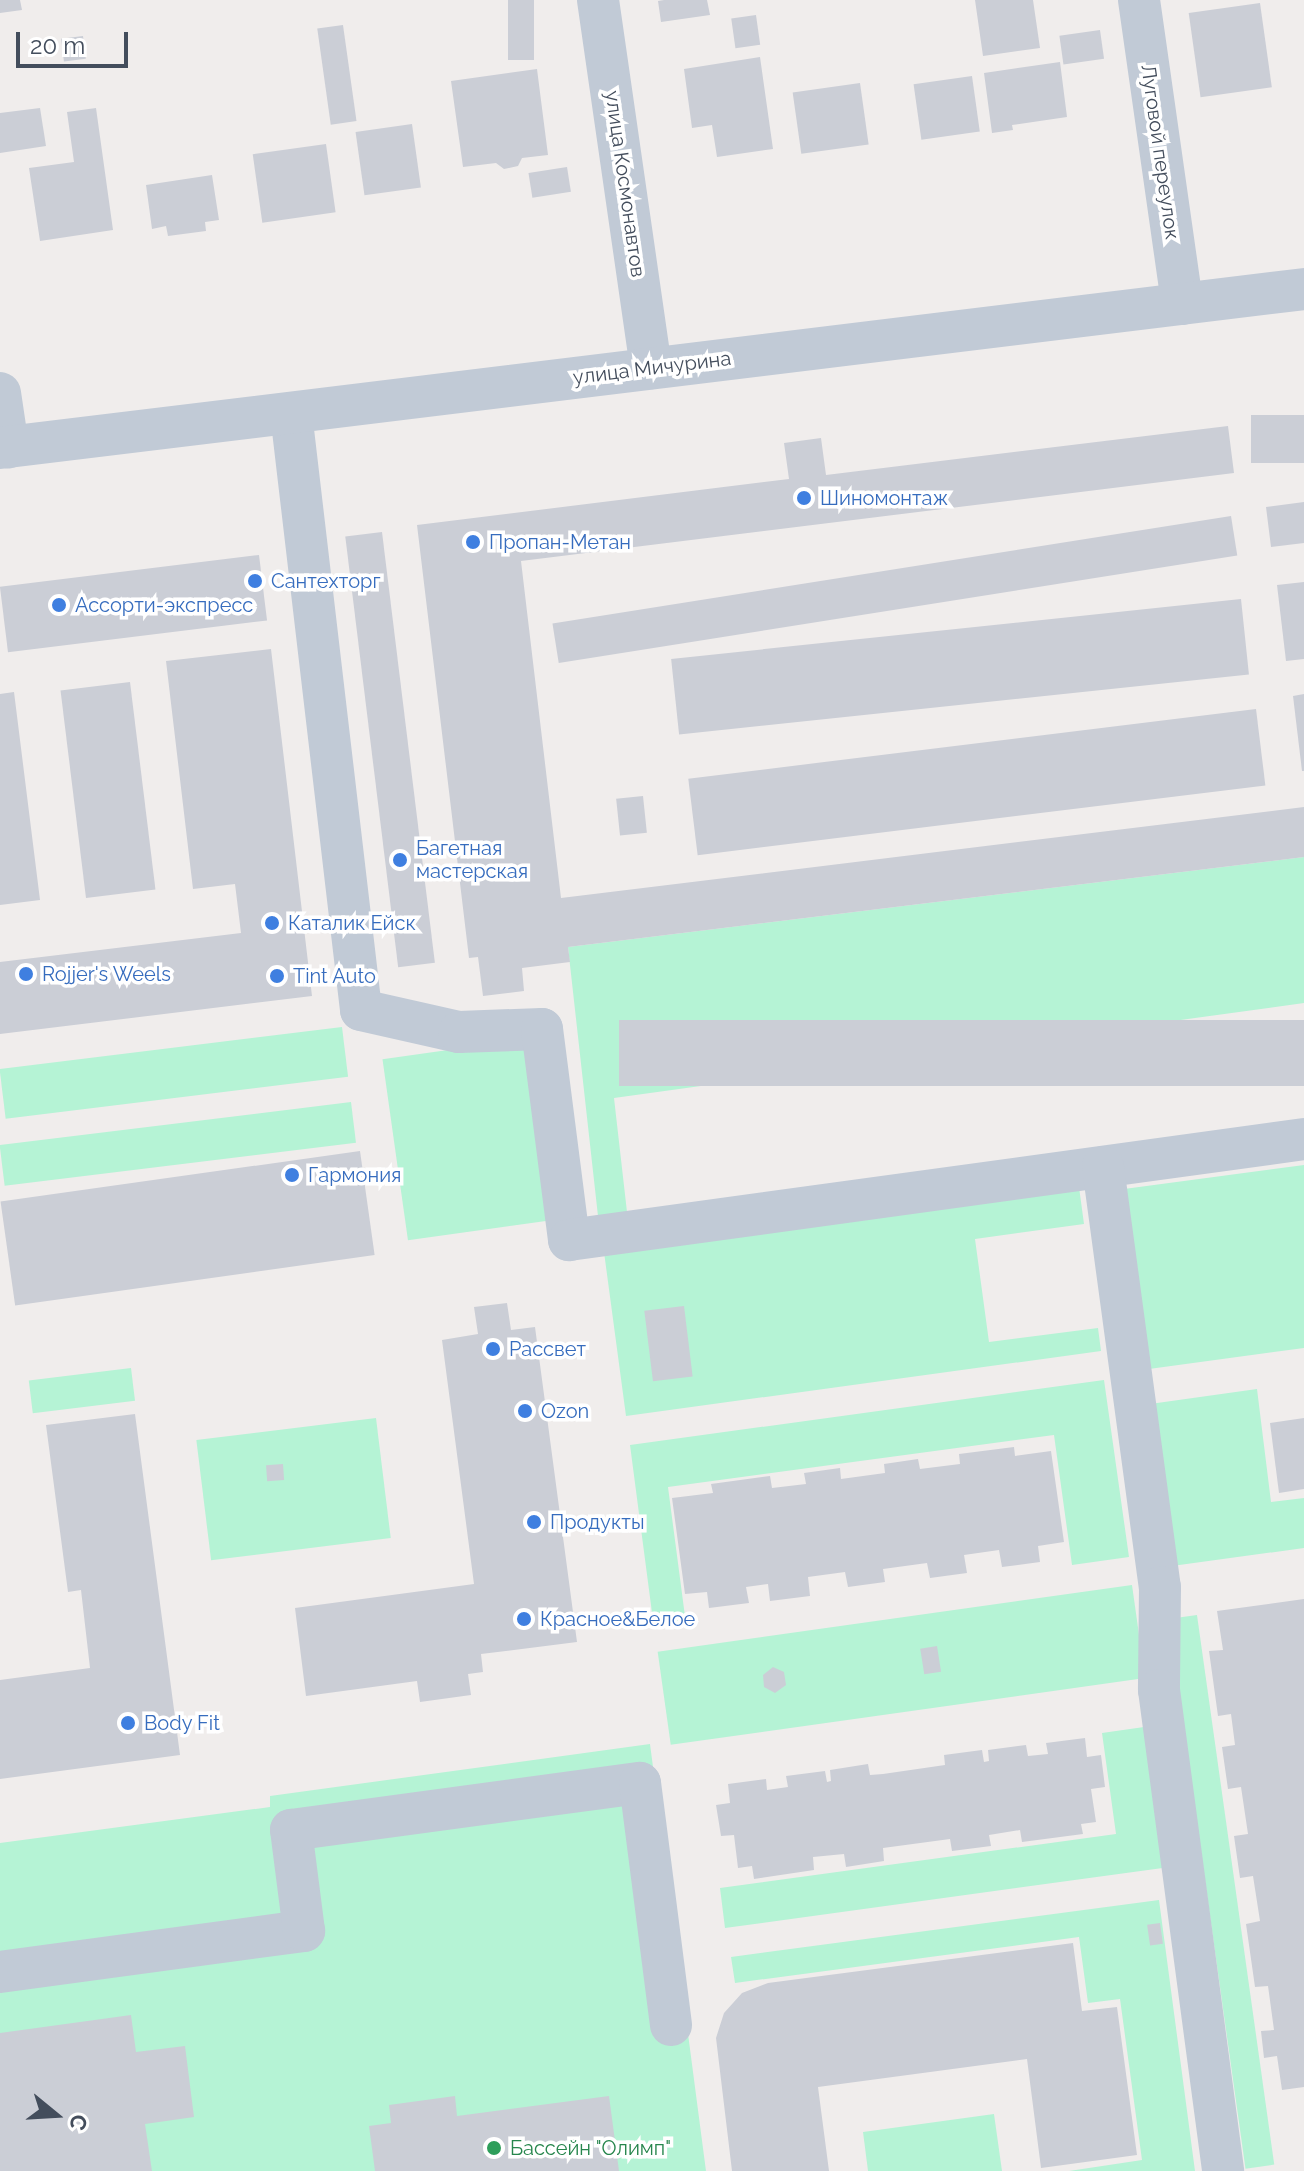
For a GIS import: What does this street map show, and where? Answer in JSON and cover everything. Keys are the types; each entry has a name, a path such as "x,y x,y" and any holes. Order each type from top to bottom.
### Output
{"street":[{"name":"улица Космонавтов","path":"598,0 651,368"},
{"name":"Луговой переулок","path":"1139,0 1182,304"},
{"name":"улица Мичурина","path":"4,448 1304,289"},
{"path":"0,393 4,448"},
{"path":"291,413 361,1010 459,1032 542,1029 569,1240 1304,1139"},
{"path":"1103,1167 1160,1587 1159,1690 1223,2171"},
{"path":"0,1972 304,1931 291,1830 640,1783 671,2025"}],"green space":[{"path":"1304,857 1304,1003 614,1098 627,1212 598,1216 568,947"},
{"path":"342,1027 348,1077 6,1119 0,1069"},
{"path":"533,1038 558,1219 408,1240 382,1059"},
{"path":"351,1102 356,1143 5,1186 0,1145"},
{"path":"1304,1165 1304,1348 1149,1369 1124,1189"},
{"path":"1079,1187 1084,1224 975,1239 989,1342 1098,1328 1101,1351 626,1416 604,1252"},
{"path":"131,1368 135,1401 33,1413 29,1381"},
{"path":"1104,1380 1129,1557 1072,1565 1054,1435 668,1487 686,1624 654,1628 630,1445"},
{"path":"1257,1389 1271,1502 1304,1498 1304,1548 1172,1566 1150,1404"},
{"path":"376,1418 391,1538 211,1560 196,1440"},
{"path":"1132,1585 1145,1678 671,1745 658,1652"},
{"path":"1197,1615 1274,2165 1246,2169 1168,1619"},
{"path":"1151,1726 1170,1867 725,1928 720,1888 1116,1834 1102,1733"},
{"path":"650,1744 706,2171 0,2171 0,1843 270,1807 270,1796"},
{"path":"1159,1900 1195,2171 1069,2171 1142,2160 1120,1999 1088,2003 1079,1937 735,1983 731,1957"},
{"path":"994,2114 1002,2171 868,2171 863,2132"}],"building":[{"path":"0,0 20,0 22,10 0,13"},
{"path":"508,0 534,0 534,60 508,60"},
{"path":"707,0 710,15 661,22 658,1"},
{"path":"975,0 1033,0 1040,48 983,56"},
{"path":"1260,3 1272,87 1201,97 1189,13"},
{"path":"756,15 760,45 735,48 731,18"},
{"path":"343,25 356,121 331,125 317,29"},
{"path":"1100,30 1104,59 1063,64 1059,36"},
{"path":"83,36 86,59 64,62 61,39"},
{"path":"760,57 773,149 717,157 712,125 692,128 684,69"},
{"path":"1060,62 1067,117 1012,125 1013,130 992,133 984,73"},
{"path":"537,69 548,155 522,158 518,166 504,169 496,163 463,167 451,81"},
{"path":"972,76 980,131 921,140 914,84"},
{"path":"860,83 869,144 801,154 793,92"},
{"path":"40,108 46,146 0,153 0,113"},
{"path":"96,108 113,230 40,241 29,168 74,162 67,112"},
{"path":"412,124 421,187 364,195 356,132"},
{"path":"326,144 336,212 262,223 253,154"},
{"path":"567,167 571,192 532,198 528,173"},
{"path":"212,175 219,220 205,222 206,231 168,236 166,226 152,229 146,185"},
{"path":"1251,415 1304,415 1304,463 1251,463"},
{"path":"1228,426 1234,473 521,561 561,898 1304,807 1304,857 568,947 570,962 522,968 524,991 483,996 478,957 469,958 417,525 789,479 784,443 821,438 826,475"},
{"path":"1304,502 1304,543 1271,547 1266,507"},
{"path":"1231,516 1237,556 559,663 552,623"},
{"path":"382,532 435,963 398,967 345,537"},
{"path":"259,555 267,621 8,652 0,587"},
{"path":"1304,582 1304,659 1286,661 1277,585"},
{"path":"1241,599 1249,675 679,734 671,659"},
{"path":"271,649 312,996 0,1034 0,962 241,933 235,884 193,889 166,661"},
{"path":"130,682 155,889 86,898 61,691"},
{"path":"14,692 40,900 0,905 0,694"},
{"path":"1304,694 1304,771 1302,771 1293,696"},
{"path":"1256,709 1265,785 698,855 688,779"},
{"path":"643,796 647,833 620,836 616,799"},
{"path":"619,1020 1304,1020 1304,1086 619,1086"},
{"path":"360,1151 375,1255 15,1305 1,1202"},
{"path":"507,1303 511,1330 535,1327 577,1642 481,1654 483,1672 468,1674 471,1695 420,1702 417,1681 306,1696 295,1608 474,1584 442,1340 478,1334 474,1307"},
{"path":"684,1306 693,1376 653,1381 644,1311"},
{"path":"135,1414 180,1755 0,1779 0,1680 90,1668 81,1590 68,1592 46,1425"},
{"path":"1304,1418 1304,1489 1279,1493 1270,1423"},
{"path":"1014,1447 1015,1456 1051,1451 1064,1542 1038,1546 1040,1562 1002,1567 999,1550 964,1555 967,1573 930,1578 927,1563 883,1569 885,1582 848,1587 845,1572 808,1577 810,1596 770,1601 768,1584 746,1587 749,1603 709,1608 707,1592 685,1594 672,1498 713,1493 711,1484 770,1476 772,1488 806,1484 804,1473 840,1468 841,1479 885,1473 884,1464 918,1459 920,1469 960,1464 959,1454"},
{"path":"283,1464 284,1480 267,1481 266,1465"},
{"path":"1304,1599 1304,2087 1282,2090 1277,2056 1264,2058 1261,2031 1274,2030 1268,1986 1255,1987 1246,1924 1260,1921 1253,1876 1240,1878 1234,1836 1248,1834 1241,1787 1228,1789 1222,1747 1235,1745 1231,1714 1218,1716 1209,1651 1223,1650 1217,1611"},
{"path":"937,1646 941,1672 924,1674 920,1649"},
{"path":"773,1667 784,1672 786,1685 775,1693 764,1687 763,1675"},
{"path":"1085,1738 1087,1757 1101,1755 1105,1787 1091,1789 1096,1822 1081,1824 1083,1834 1022,1842 1020,1830 989,1835 991,1846 952,1851 950,1839 883,1848 884,1861 846,1867 844,1854 813,1857 814,1870 754,1879 752,1866 738,1868 734,1835 721,1836 716,1805 730,1803 728,1784 766,1779 767,1790 788,1787 786,1776 825,1771 827,1782 831,1781 830,1770 868,1764 870,1775 883,1774 945,1765 944,1755 982,1750 984,1762 989,1761 988,1750 1026,1745 1028,1756 1048,1754 1046,1743"},
{"path":"1160,1923 1163,1944 1150,1946 1147,1925"},
{"path":"1073,1943 1082,2011 1117,2007 1137,2155 1041,2168 1027,2059 818,2087 829,2171 732,2171 716,2038 724,2013 742,1993 768,1983"},
{"path":"131,2015 136,2052 185,2046 194,2117 145,2124 152,2171 0,2171 0,2033"},
{"name":"Бассейн \"Олимп\"","path":"455,2096 457,2116 609,2096 619,2171 375,2171 369,2126 391,2123 389,2105"}],"place":[{"name":"Шиномонтаж","path":"804,498"},
{"name":"Пропан-Метан","path":"473,542"},
{"name":"Сантехторг","path":"255,581"},
{"name":"Ассорти-экспресс","path":"59,605"},
{"name":"Багетная мастерская","path":"400,860"},
{"name":"Каталик Ейск","path":"272,923"},
{"name":"Rojjer's Weels","path":"26,974"},
{"name":"Tint Auto","path":"277,976"},
{"name":"Гармония","path":"292,1175"},
{"name":"Рассвет","path":"493,1349"},
{"name":"Ozon","path":"525,1411"},
{"name":"Продукты","path":"534,1522"},
{"name":"Красное&Белое","path":"524,1619"},
{"name":"Body Fit","path":"128,1723"},
{"name":"Бассейн \"Олимп\"","path":"494,2148"}]}
